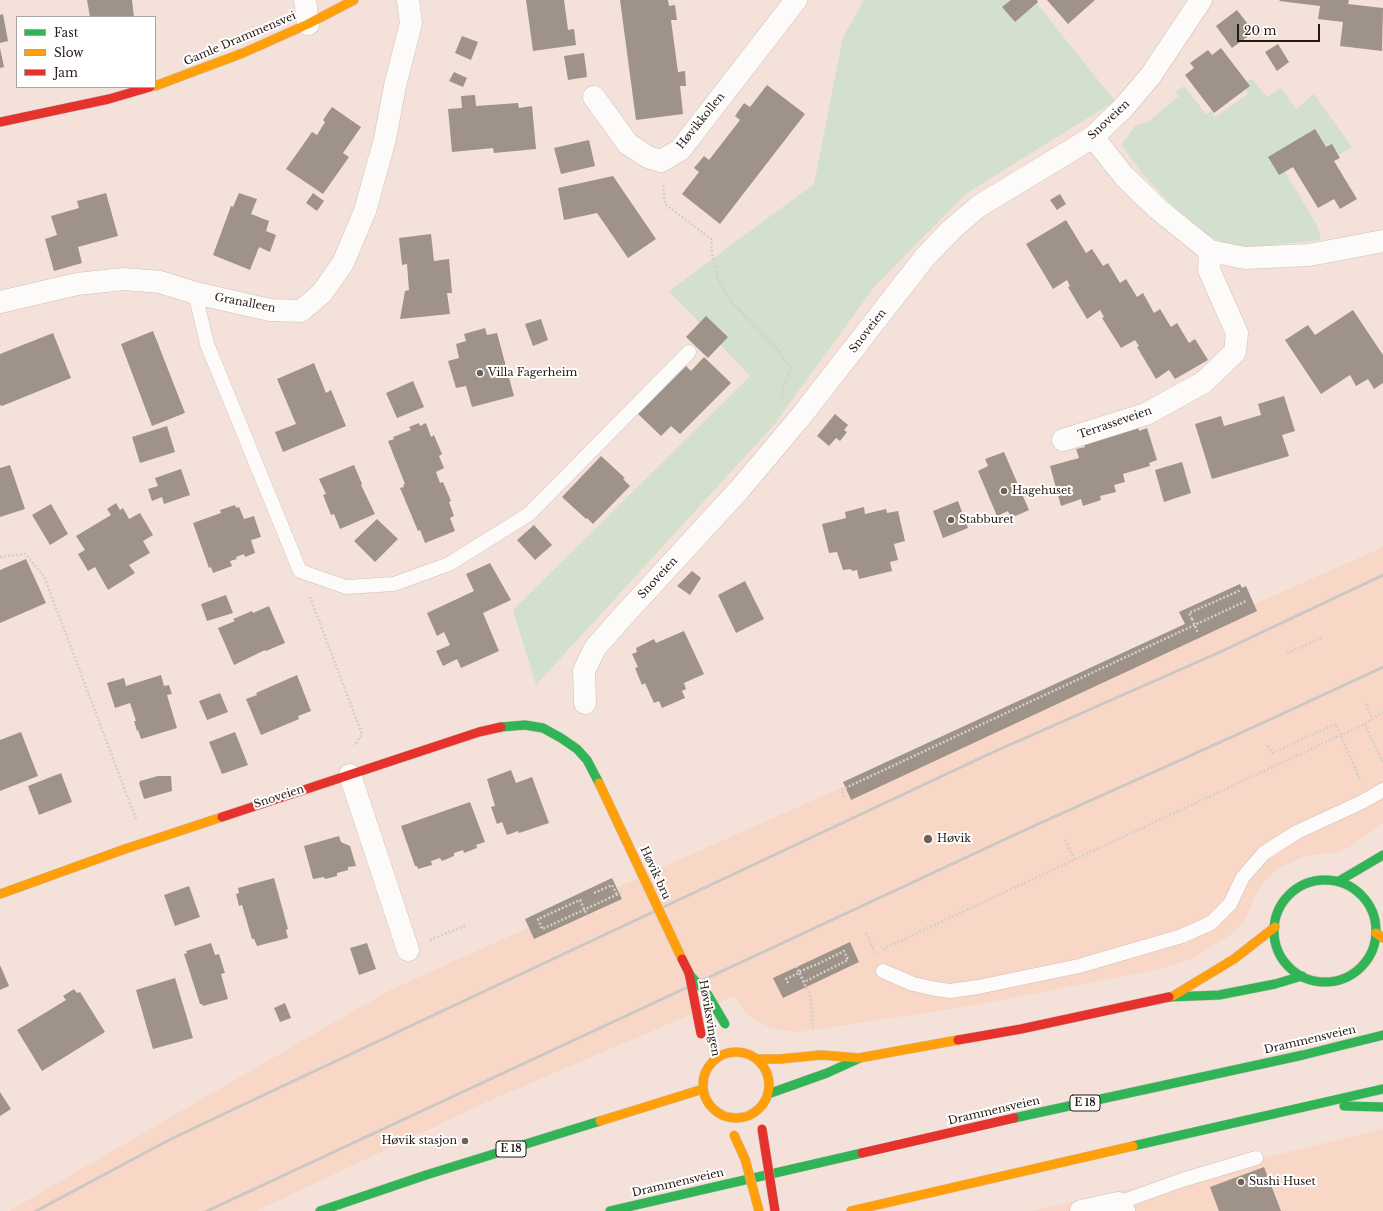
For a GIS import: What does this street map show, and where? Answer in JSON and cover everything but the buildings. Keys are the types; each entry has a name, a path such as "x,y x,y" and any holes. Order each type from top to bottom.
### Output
{"main road":[{"name":"Gamle Drammensvei","path":"156,86 242,54 308,24 354,0"},
{"path":"0,122 109,99 147,88"},
{"name":"Snoveien","path":"0,894 145,842 479,732 506,726 525,725 543,728 562,738 577,749 587,760 599,783"},
{"name":"Høvik bru","path":"599,783 689,973"},
{"path":"1339,881 1383,855"},
{"path":"1317,880 1328,880 1339,881 1351,886 1362,894 1370,905 1375,917 1380,936 1375,942 1368,959 1355,972 1338,980 1320,981 1302,976 1287,964 1281,956 1277,946 1274,927 1281,906 1288,896 1306,883 1317,880"},
{"path":"1375,917 1380,908"},
{"path":"1173,996 1234,960 1274,927"},
{"name":"Høviksvingen","path":"689,973 708,995 727,1027"},
{"name":"Høviksvingen","path":"689,973 703,1045"},
{"path":"757,1059 821,1055 859,1058 1021,1029 1173,996 1219,995 1275,984 1302,976"},
{"name":"Drammensveien","path":"610,1211 1383,1036"},
{"path":"737,1042 744,1052 757,1059 763,1066 768,1075 769,1084 768,1094 760,1108 752,1114 742,1118 732,1118 722,1115 709,1105 703,1089 703,1079 706,1069 713,1060 722,1054 744,1052"},
{"name":"Høviksvingen","path":"704,1056 706,1069"},
{"path":"768,1094 827,1073 859,1058"},
{"name":"E 18","path":"320,1211 426,1175 703,1089"},
{"path":"851,1211 1383,1089"},
{"path":"1310,1105 1383,1107"},
{"path":"760,1108 774,1211"},
{"path":"722,1115 734,1135 745,1160 759,1211"}],"street":[{"path":"305,0 308,24"},
{"name":"Granalleen","path":"0,302 77,284 124,280 160,282 195,293 270,310 301,311 322,293 342,263 365,211 385,139 395,86 410,23 408,0"},
{"name":"Høvikkollen","path":"594,97 628,144 648,157 661,161 680,150 796,0"},
{"name":"Snoveien","path":"585,703 584,671 595,648 739,490 802,415 925,257 952,229 979,206 1092,137 1125,106 1151,75 1201,0"},
{"path":"1092,137 1124,176 1158,209 1210,251 1245,258 1309,255 1383,241"},
{"name":"Terrasseveien","path":"1063,440 1146,414 1204,382 1235,352 1237,333 1209,270 1210,251"},
{"path":"350,775 408,950"},
{"path":"1081,1211 1125,1208"}],"lane":[{"path":"195,293 207,344 300,571 346,587 394,584 449,564 529,514 689,352"},
{"path":"883,971 913,984 950,991 978,987 1079,966 1182,936 1211,923 1230,904 1242,877 1264,852 1297,832 1342,812 1383,790"},
{"path":"1125,1208 1182,1180 1256,1158"}],"path":[{"path":"665,204 711,239 712,252 718,280 732,302 775,347 791,368"},
{"path":"0,557 26,554 44,576 145,842"},
{"path":"300,571 362,734"},
{"path":"1198,633 1189,613 1241,590"},
{"path":"844,797 841,790 1246,601"},
{"path":"1287,653 1323,637"},
{"path":"1366,704 1372,719"},
{"path":"875,953 1365,724 1383,712"},
{"path":"1268,746 1272,753 1336,724 1368,798"},
{"path":"1365,724 1383,763"},
{"path":"1065,840 1075,860"},
{"path":"585,911 617,896 612,885 594,893 612,886 616,895 600,902 590,907 583,910 542,929 538,920 580,900 582,905 585,911 588,916"},
{"path":"408,950 467,925"},
{"path":"788,983 786,978 799,972 844,951 848,960 804,982 799,972 796,966"},
{"path":"799,972 810,998 814,1033"}],"shaded area":[{"path":"1383,547 1383,822 1350,847 1339,852 1305,856 1276,870 1264,882 1256,894 1245,920 1235,932 1195,957 1171,966 1145,972 965,1007 799,1032 780,1030 767,1026 750,1017 734,996 493,1099 256,1211 9,1211 388,991 676,861"},
{"path":"1383,1129 1383,1211 1033,1211 1284,1153"}],"green space":[{"path":"864,0 1034,0 1115,101 967,193 875,286 773,426 536,685 513,610 750,376 669,291 814,184 843,37"},
{"path":"1252,79 1267,97 1281,88 1296,109 1314,94 1352,147 1337,156 1276,157 1317,225 1321,240 1254,247 1228,244 1209,236 1172,205 1145,177 1121,145 1135,126 1148,122 1179,96 1175,92 1184,86 1206,114 1211,111 1215,117 1248,94 1243,83"}],"railway":[{"path":"36,1211 169,1140 251,1101 989,754 1220,652 1383,575"},
{"path":"207,1211 1025,830 1383,667"}],"traffic: fast":[{"path":"501,727 525,725 543,728 561,738 577,749 587,760 599,783"},
{"path":"1339,881 1383,855"},
{"path":"1325,880 1344,884 1361,895 1372,912 1376,931 1372,950 1361,967 1344,978 1325,982 1306,978 1289,967 1278,950 1274,931 1278,912 1289,895 1306,884 1325,880"},
{"path":"689,974 708,995 725,1024"},
{"path":"1169,997 1219,995 1275,984 1302,976"},
{"path":"1014,1118 1303,1055 1383,1035"},
{"path":"768,1094 827,1073 858,1059"},
{"path":"1133,1146 1383,1089"},
{"path":"1344,1106 1383,1107"},
{"path":"320,1211 426,1175 600,1121"},
{"path":"610,1211 862,1153"}],"traffic: slow":[{"path":"156,86 243,53 308,24 354,0"},
{"path":"599,783 682,959"},
{"path":"0,894 125,849 222,817"},
{"path":"1173,996 1234,959 1275,927"},
{"path":"1376,933 1383,938"},
{"path":"757,1059 780,1059 821,1055 859,1058 958,1040"},
{"path":"730,1052 742,1052 754,1057 764,1067 769,1079 769,1085 767,1098 754,1113 742,1118 730,1118 718,1113 708,1103 703,1091 703,1079 708,1067 718,1057 730,1052"},
{"path":"600,1121 703,1089"},
{"path":"734,1135 745,1159 759,1211"},
{"path":"851,1211 1133,1146"}],"traffic: jam":[{"path":"0,122 109,99 147,88"},
{"path":"222,817 479,732 501,727"},
{"path":"682,959 689,973 701,1034"},
{"path":"958,1040 1021,1029 1169,997"},
{"path":"862,1153 1014,1118"},
{"path":"762,1129 775,1211"}],"place":[{"name":"Villa Fagerheim","path":"480,373"},
{"name":"Hagehuset","path":"1004,491"},
{"name":"Stabburet","path":"951,520"},
{"name":"Høvik","path":"928,839"},
{"name":"Høvik stasjon","path":"465,1141"},
{"name":"Sushi Huset","path":"1241,1182"}]}
